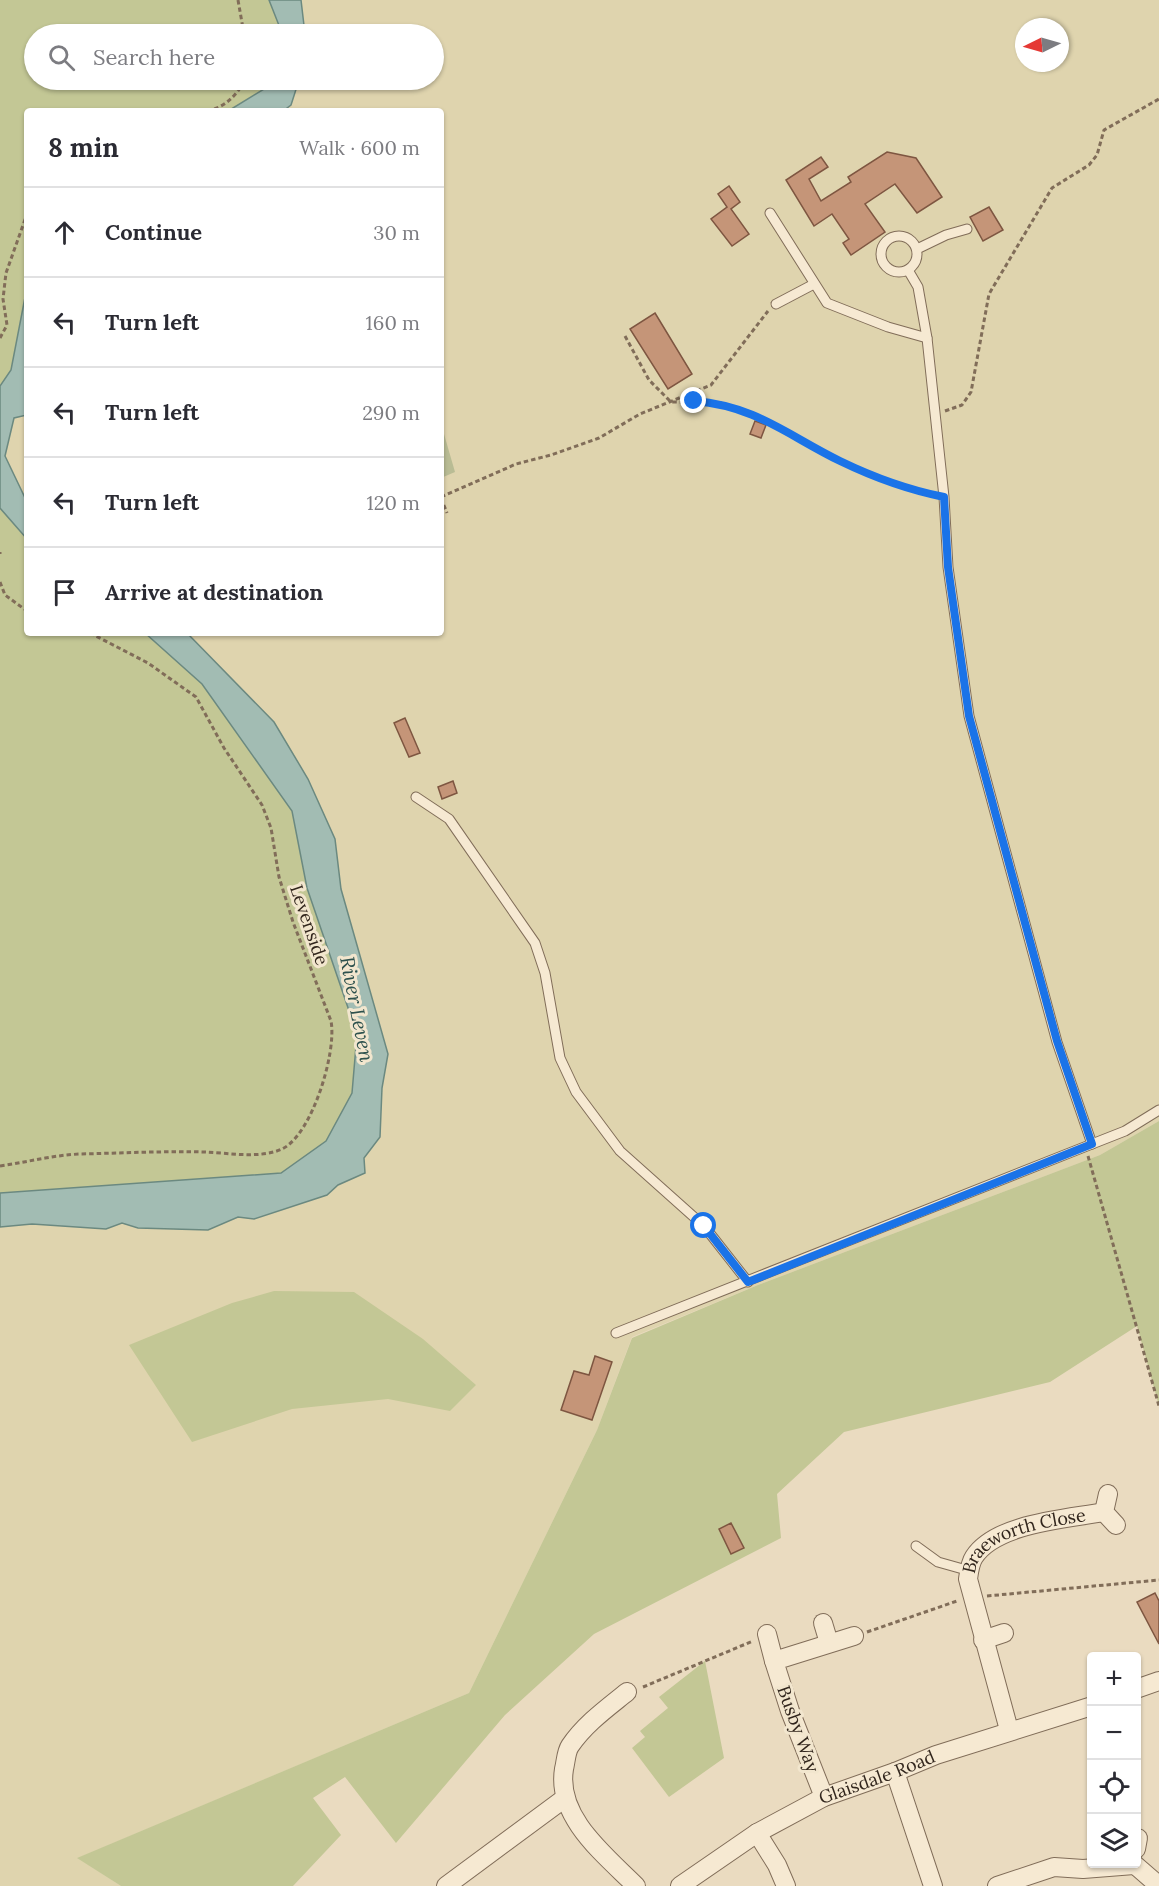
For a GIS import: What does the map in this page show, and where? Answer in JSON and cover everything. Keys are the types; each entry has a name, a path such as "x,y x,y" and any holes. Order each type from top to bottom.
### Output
{"street":[{"name":"Braeworth Close","path":"1009,1730 971,1597 968,1579 973,1558 985,1544 1000,1536 1038,1524 1110,1518 1108,1494"},
{"path":"823,1623 829,1643"},
{"path":"983,1640 1004,1633"},
{"name":"Busby Way","path":"767,1634 790,1711 824,1797"},
{"name":"Busby Way","path":"774,1661 854,1636"},
{"path":"1141,1688 1159,1681"},
{"path":"624,1702 588,1724 568,1749 562,1781 567,1807 597,1847 636,1886"},
{"name":"Glaisdale Road","path":"680,1886 757,1833 824,1797 1009,1730 1087,1707"},
{"path":"895,1773 933,1886"},
{"path":"446,1886 565,1798"},
{"path":"757,1833 786,1886"},
{"path":"1141,1861 1157,1884"},
{"path":"997,1886 1054,1867 1083,1878 1105,1868"}],"lane":[{"path":"770,213 827,303 888,327 927,338"},
{"path":"917,249 946,235 967,230"},
{"path":"901,236 910,239 917,249 917,258 908,270 898,272 886,266 882,260 884,245 892,237 901,236"},
{"path":"908,270 918,287 927,338 944,497 948,567 969,716 1057,1041 1088,1146"},
{"path":"776,304 814,284"},
{"path":"416,797 449,819 535,943 545,972 560,1058 576,1092 620,1151 704,1226 748,1282"},
{"path":"616,1333 1125,1131 1159,1110"},
{"path":"916,1546 938,1562 970,1571"}],"path":[{"path":"238,0 242,24"},
{"path":"220,108 239,90"},
{"path":"935,415 962,405 971,392 988,294 1052,188 1089,165 1097,155 1104,130 1159,99"},
{"path":"0,338 7,325 3,299 6,273 24,222"},
{"path":"444,497 516,464 551,455 599,438 640,414 711,385 763,314 776,304"},
{"path":"625,336 649,380 671,402 722,403 750,412 856,468 917,491 944,497"},
{"path":"444,506 447,513"},
{"path":"0,582 5,595 24,609"},
{"name":"Levenside","path":"0,1166 48,1156 78,1154 205,1152 246,1155 282,1149 295,1140 309,1119 329,1062 333,1033 331,1021 292,922 279,877 271,828 262,806 224,748 196,697 148,663 96,636"},
{"path":"1088,1146 1159,1406"},
{"path":"854,1636 971,1597 1159,1580"},
{"path":"624,1702 666,1679 767,1634"}],"shaded area":[{"path":"301,0 1159,0 1159,1121 1100,1155 758,1285 632,1337 597,1430 469,1693 78,1858 121,1886 0,1886 0,1227 32,1224 106,1229 122,1223 138,1228 208,1230 238,1217 254,1218 327,1195 338,1185 365,1173 364,1158 380,1137 382,1088 388,1054 341,889 335,839 274,722 190,636 444,636 444,108 287,108 291,105 296,90 444,90 444,24 304,24"},
{"path":"24,416 24,496 5,456 14,418"}],"green space":[{"path":"0,0 269,0 278,24 24,24 24,90 262,90 233,108 24,108 24,303 11,370 0,386"},
{"path":"444,434 455,472 444,477"},
{"path":"0,508 24,536 24,636 150,636 153,638 202,684 292,811 307,888 357,1034 352,1093 327,1141 281,1173 0,1193"},
{"path":"1159,1121 1159,1406 1137,1326 1050,1382 844,1432 777,1494 781,1538 594,1634 505,1715 396,1843 345,1777 313,1798 341,1835 293,1886 121,1886 77,1858 469,1693 597,1430 632,1338 758,1285 1100,1155"},
{"path":"274,1291 354,1292 423,1339 476,1385 450,1411 388,1399 292,1409 192,1442 129,1345 232,1303"},
{"path":"705,1661 724,1758 669,1797 632,1748 645,1737 640,1731 668,1708 659,1697"}],"water":[{"path":"269,0 301,0 304,24 278,24"},
{"path":"262,90 296,90 291,105 287,108 233,108"},
{"path":"24,303 24,416 14,418 5,456 24,496 24,536 0,508 0,386 11,370"},
{"name":"River Leven","path":"148,636 190,636 274,722 308,779 335,839 341,889 388,1054 382,1088 380,1137 364,1158 365,1173 338,1185 327,1195 254,1219 238,1217 208,1230 138,1228 122,1223 106,1229 32,1224 0,1227 0,1193 281,1173 326,1141 352,1093 357,1034 307,888 292,811 202,684"}],"building":[{"path":"887,152 916,158 942,197 917,213 895,184 865,204 885,232 851,255 843,243 849,239 832,214 814,226 786,180 821,157 828,167 809,179 821,201 851,182 848,177"},
{"path":"729,186 740,202 731,209 749,234 732,246 711,219 727,207 718,194"},
{"path":"989,207 1003,230 983,241 970,217"},
{"path":"655,313 692,374 668,389 630,329"},
{"path":"755,421 766,425 761,438 750,434"},
{"path":"405,718 420,753 409,757 394,723"},
{"path":"453,781 457,793 442,799 438,787"},
{"path":"595,1356 612,1362 592,1420 561,1410 574,1371 589,1375"},
{"path":"731,1523 744,1548 731,1554 719,1529"},
{"path":"1155,1593 1159,1601 1159,1644 1137,1602"}],"route":[{"path":"694,401 722,403 750,412 839,461 864,472 917,491 944,497 948,567 969,716 1057,1041 1092,1144 748,1282 704,1226"}]}
